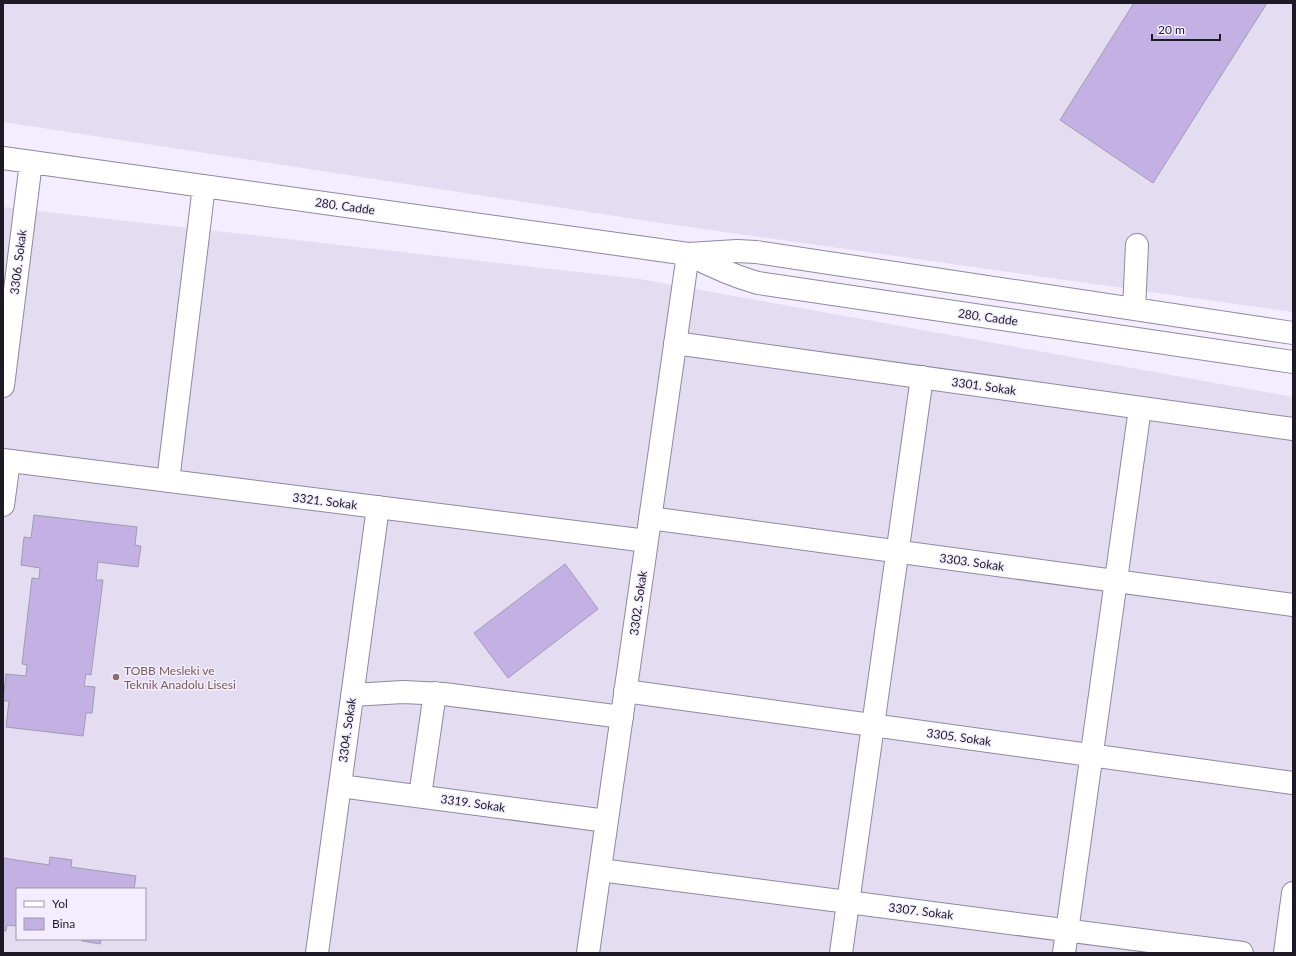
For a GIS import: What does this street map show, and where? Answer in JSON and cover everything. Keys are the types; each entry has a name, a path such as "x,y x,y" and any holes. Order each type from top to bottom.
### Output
{"street":[{"name":"280. Cadde","path":"3,158 688,254 737,251 756,252 1293,333"},
{"name":"3306. Sokak","path":"3,386 31,162"},
{"path":"168,481 204,186"},
{"path":"1134,309 1137,245"},
{"name":"280. Cadde","path":"688,254 718,270 758,283 1293,362"},
{"name":"3302. Sokak","path":"588,953 688,254"},
{"name":"3301. Sokak","path":"675,343 1293,429"},
{"path":"841,953 922,377"},
{"path":"1064,953 1140,408"},
{"path":"3,505 6,460"},
{"name":"3321. Sokak","path":"6,460 647,541"},
{"name":"3304. Sokak","path":"317,953 378,508"},
{"name":"3303. Sokak","path":"650,518 1293,605"},
{"path":"352,695 403,692 435,693 622,717"},
{"name":"3305. Sokak","path":"625,692 1293,783"},
{"path":"420,796 435,693"},
{"name":"3319. Sokak","path":"340,786 606,821"},
{"name":"3307. Sokak","path":"600,870 1242,953"},
{"path":"1285,953 1293,893"}],"shaded area":[{"path":"3,3 1293,3 1293,312 654,222 3,122"},
{"path":"3,207 640,279 1293,397 1293,953 3,953"}],"building":[{"path":"1134,3 1267,3 1153,183 1060,120"},
{"path":"34,515 137,527 135,545 141,546 138,567 98,562 96,580 103,580 91,675 86,674 84,686 95,687 92,713 86,713 83,736 6,727 9,701 3,701 6,674 26,676 27,665 22,664 32,578 39,579 40,568 21,565 24,537 31,538"},
{"path":"565,564 598,609 508,678 474,633"},
{"path":"50,857 72,860 71,867 136,876 134,888 16,888 16,926 7,925 6,931 3,931 3,858 49,865"},
{"path":"82,940 101,940 100,944"}],"place":[{"name":"TOBB Mesleki ve Teknik Anadolu Lisesi","path":"116,677"}]}
